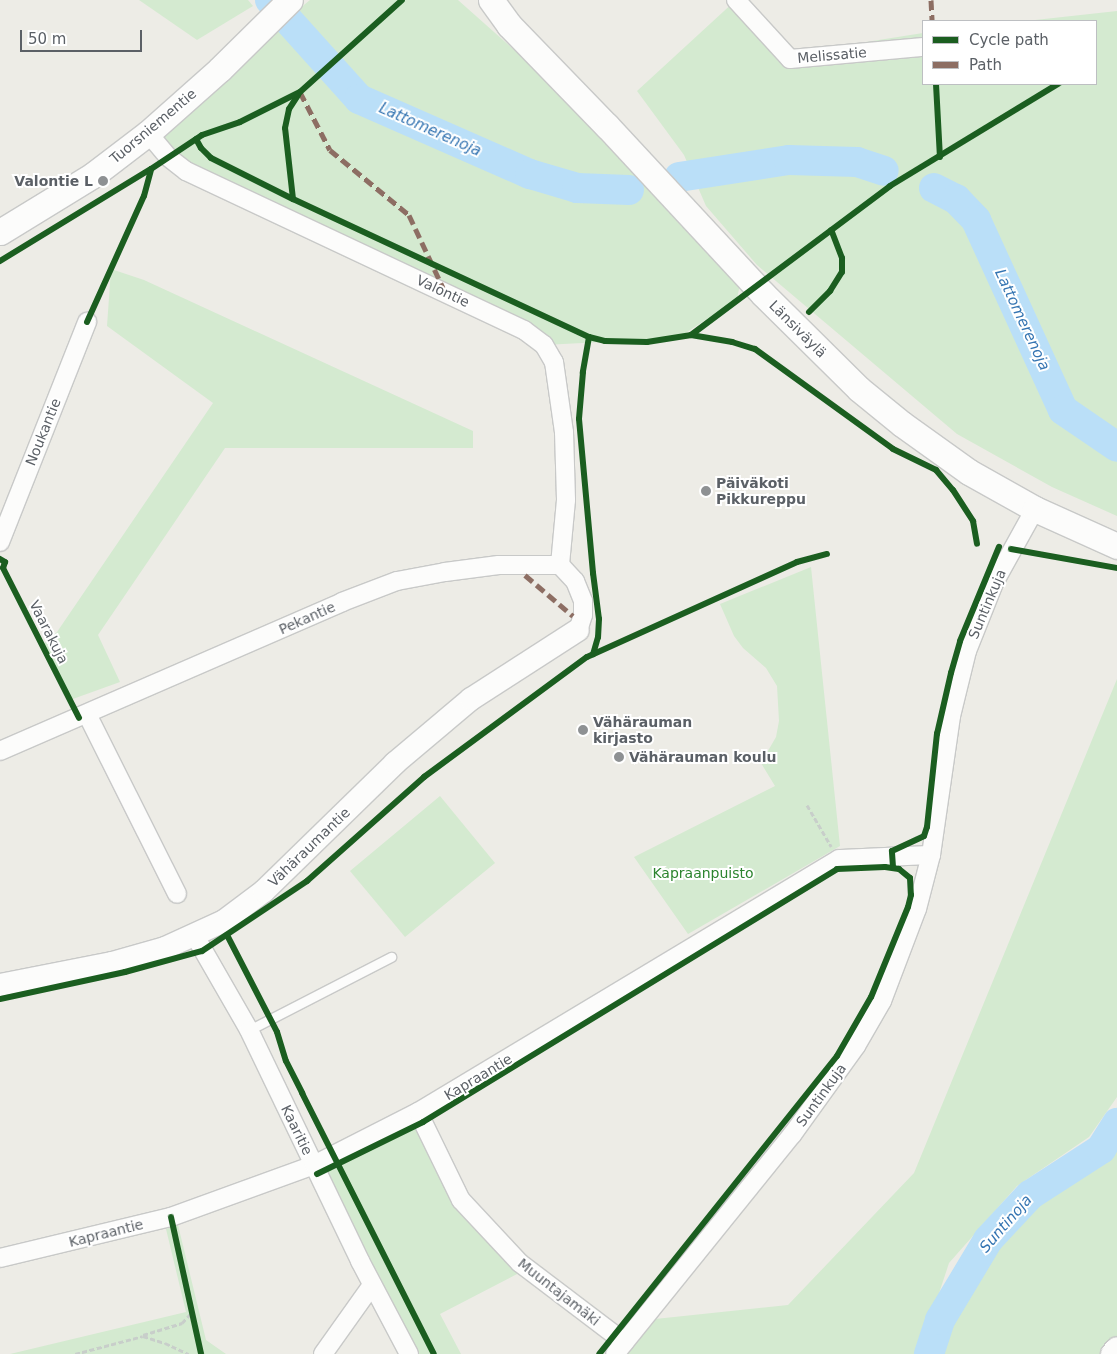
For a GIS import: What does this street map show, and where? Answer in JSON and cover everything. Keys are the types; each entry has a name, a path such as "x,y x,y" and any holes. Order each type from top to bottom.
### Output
{"main road":[{"name":"Tuorsniementie","path":"0,232 93,175 148,133 220,69 290,0"},
{"name":"Länsiväylä","path":"472,0 482,10 509,25"},
{"name":"Länsiväylä","path":"491,0 509,25 607,126 762,293 846,377 933,448 983,480 1035,509 1117,546"},
{"path":"1113,1354 1117,1350"}],"street":[{"name":"Melissatie","path":"736,0 790,59 922,47"},
{"name":"Valontie","path":"148,133 168,157 186,171 524,330 544,344 554,362 564,432 566,500 560,565"},
{"name":"Noukantie","path":"1,535 87,322"},
{"name":"Suntinkuja","path":"619,1348 792,1135 856,1046 882,1001 917,909 931,855 950,716 967,651 994,582 1035,509"},
{"name":"Pekantie","path":"0,751 342,602 397,581 499,565 560,565"},
{"path":"560,565 575,581 583,601 583,616 578,630"},
{"name":"Vähäraumantie","path":"0,985 112,963 165,948 224,922 264,891 395,764 471,699 578,630"},
{"path":"88,714 177,894"},
{"name":"Kapraantie","path":"0,1258 171,1217 314,1165 418,1112 839,859 931,855"},
{"name":"Kaaritie","path":"195,936 249,1030 372,1285 408,1354"},
{"name":"Muuntajamäki","path":"418,1112 462,1200 520,1263 619,1348"},
{"path":"323,1354 372,1285"}],"lane":[{"path":"249,1030 391,958"}],"path":[{"path":"807,805 839,859"},
{"path":"191,1302 194,1320"},
{"path":"75,1354 143,1336 182,1323 193,1311"},
{"path":"143,1336 165,1343 188,1354"}],"green space":[{"path":"139,0 248,0 253,6 197,40"},
{"path":"310,0 458,0 538,71 740,284 737,299 678,338 544,345 186,171 148,133"},
{"path":"736,0 790,54 922,33 922,85 1097,85 1097,20 1035,20 1117,11 1117,516 1052,487 957,434 757,265 706,206 684,155 637,91"},
{"path":"111,269 144,280 473,431 473,448 225,448 98,635 120,682 70,700 42,645 57,632 213,403 107,326"},
{"name":"Kapraanpuisto","path":"811,567 840,846 688,934 634,857 775,786 761,763 776,737 779,721 777,686 766,668 743,648 734,636 720,604"},
{"path":"1117,679 1117,1097 1089,1137 1017,1186 949,1263 919,1354 626,1354 655,1319 788,1305 914,1173"},
{"path":"440,796 495,863 405,937 350,871"},
{"path":"423,1122 461,1200 519,1273 440,1314 461,1354 411,1354 317,1174"},
{"path":"1117,1123 1117,1349 1113,1354 933,1354 940,1320 988,1240 1030,1195 1101,1149"},
{"path":"178,1225 206,1340 226,1354 10,1354 186,1312 166,1229"}],"waterway":[{"name":"Lattomerenoja","path":"270,0 359,99 530,174 577,188 629,190"},
{"name":"Lattomerenoja","path":"679,177 789,160 857,162 884,171"},
{"name":"Lattomerenoja","path":"934,188 956,199 976,220 1063,410 1117,447"},
{"name":"Suntinoja","path":"929,1354 940,1320 988,1240 1030,1195 1101,1149 1117,1123"}],"marked path":[{"path":"931,0 932,20"},
{"path":"300,92 330,150 409,215 445,292"},
{"path":"525,575 573,616"}],"cycle path":[{"path":"0,261 151,169 202,135 240,122 300,92 402,0"},
{"path":"936,85 940,157"},
{"path":"691,335 890,186 1056,85"},
{"path":"293,199 285,128 289,109 298,95"},
{"path":"196,139 201,148 211,158 293,199 589,337 605,341 647,342 691,335 732,342 755,349 893,449 936,470 953,490 973,521 977,544"},
{"path":"87,322 144,196 151,169"},
{"path":"809,312 830,291 842,272 842,258 831,230"},
{"path":"589,337 583,372 579,419 599,619 598,637 593,654"},
{"path":"893,867 892,851 924,836 927,827 937,734 951,673 960,641 999,547"},
{"path":"1011,549 1117,568"},
{"path":"0,999 125,972 202,951 307,881 424,777 587,657 797,562 827,554"},
{"name":"Vaarakuja","path":"0,559 5,562 3,568 79,718"},
{"path":"317,1174 423,1122 837,869 885,867 899,869 910,878 911,895 908,907 871,997 837,1056 599,1354"},
{"path":"227,935 277,1032 286,1061 434,1354"},
{"path":"171,1217 201,1354"}],"place":[{"name":"Valontie L","path":"103,181"},
{"name":"Päiväkoti Pikkureppu","path":"706,491"},
{"name":"Vähärauman kirjasto","path":"583,730"},
{"name":"Vähärauman koulu","path":"619,757"}]}
